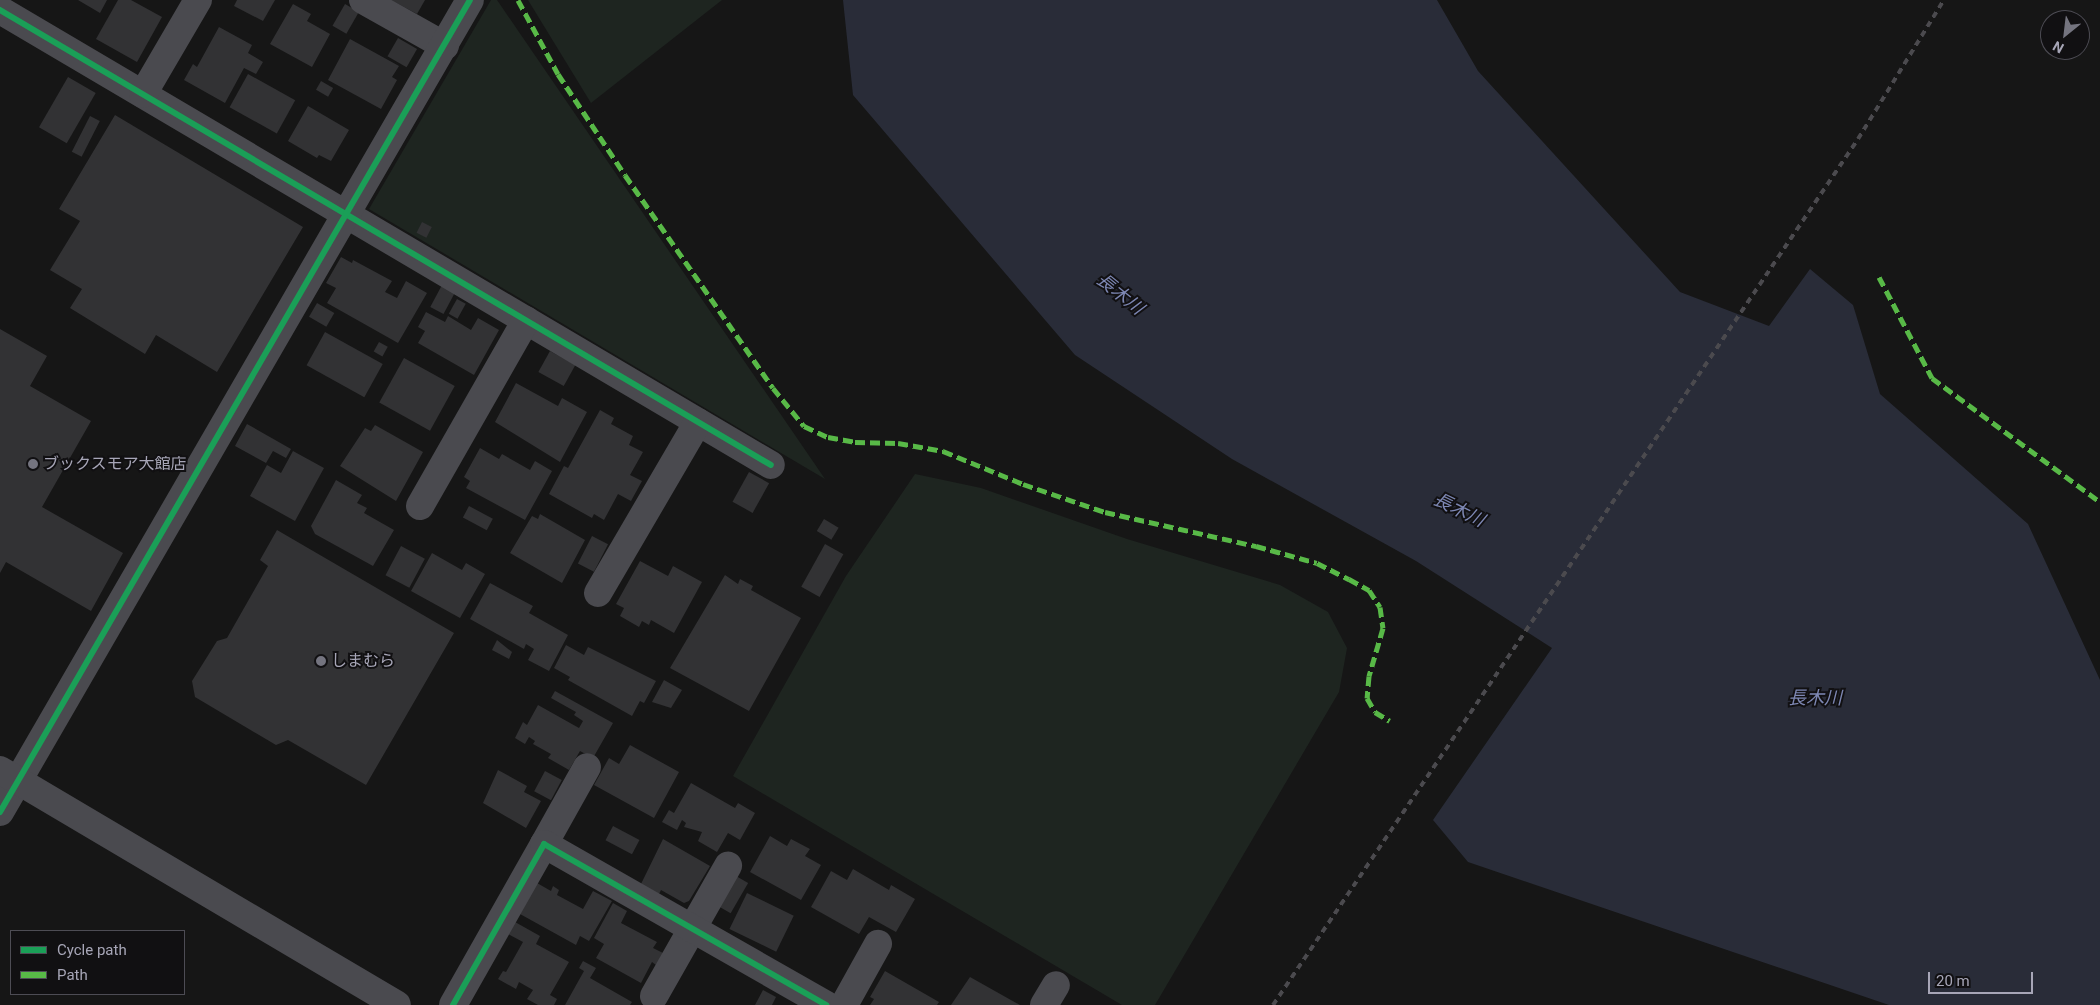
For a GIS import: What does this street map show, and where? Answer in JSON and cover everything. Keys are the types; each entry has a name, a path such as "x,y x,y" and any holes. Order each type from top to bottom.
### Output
{"street":[{"path":"143,94 198,0"},
{"path":"363,0 445,46"},
{"path":"0,812 9,775 445,46 470,0"},
{"path":"4,7 143,94 771,465"},
{"path":"420,506 526,320"},
{"path":"598,593 698,422"},
{"path":"453,1005 587,767"},
{"path":"9,775 397,1005"},
{"path":"544,844 693,927 826,1005"},
{"path":"654,996 728,866"},
{"path":"844,1005 878,944"}],"shaded area":[{"path":"491,0 497,0 825,479 369,209"},
{"path":"528,0 722,0 591,103"},
{"path":"915,474 981,488 1127,539 1280,585 1328,612 1347,648 1339,692 1155,1005 1122,1005 733,776 846,576"}],"water":[{"name":"長木川","path":"843,0 1437,0 1478,71 1680,292 1769,326 1810,269 1853,305 1880,394 2028,524 2100,680 2100,1005 1889,1005 1468,862 1433,820 1552,648 1416,561 1232,459 1075,355 853,95"}],"building":[{"path":"78,0 107,0 100,13"},
{"path":"118,0 131,0 162,17 137,62 96,39"},
{"path":"237,0 275,0 263,21 234,6"},
{"path":"391,0 425,0 417,14"},
{"path":"293,4 311,14 307,21 330,34 312,67 270,44"},
{"path":"345,4 359,12 346,34 332,26"},
{"path":"219,27 252,45 248,53 263,62 256,74 244,68 225,103 184,80 193,64 197,67"},
{"path":"398,38 417,49 407,67 388,56"},
{"path":"350,39 399,66 392,77 397,80 381,109 328,80"},
{"path":"248,74 295,100 277,133 230,107"},
{"path":"68,77 96,93 67,143 39,127"},
{"path":"321,81 333,88 328,97 316,90"},
{"path":"308,106 349,130 331,161 319,155 317,158 288,141"},
{"path":"115,115 303,227 217,372 156,335 145,354 70,308 82,289 50,270 80,221 59,209"},
{"path":"90,116 100,121 82,157 72,152"},
{"path":"422,222 432,227 426,238 417,233"},
{"path":"341,257 352,263 353,260 392,281 385,292 397,298 406,281 427,293 398,343 327,303 336,288 326,283"},
{"path":"442,285 455,292 444,314 430,307"},
{"path":"457,299 466,304 458,319 449,314"},
{"path":"317,303 334,313 326,327 309,317"},
{"path":"426,312 445,322 448,316 471,330 478,318 499,330 474,375 418,343 425,331 418,327"},
{"name":"ブックスモア大館店","path":"0,329 47,356 30,386 91,421 42,507 123,553 91,611 6,562 0,573"},
{"path":"325,332 383,364 364,397 307,365"},
{"path":"379,342 388,347 382,356 374,352"},
{"path":"550,351 575,365 564,386 538,372"},
{"path":"404,358 455,386 430,431 379,403"},
{"path":"516,383 558,406 562,398 587,412 560,462 495,422"},
{"path":"600,410 614,418 611,424 633,436 629,445 643,452 630,475 642,481 631,501 618,494 604,520 594,514 592,518 549,494 564,466 568,468"},
{"path":"247,424 291,449 286,458 273,451 266,463 235,446"},
{"path":"375,425 423,452 396,501 340,466 365,428 371,431"},
{"path":"480,448 499,459 502,454 530,470 535,461 552,471 525,520 466,488 470,481 464,477"},
{"path":"293,451 324,468 295,521 250,496 267,465 281,473"},
{"path":"749,472 769,483 753,513 733,502"},
{"path":"336,480 362,495 357,503 367,508 364,513 394,530 373,566 315,534 311,526"},
{"path":"469,506 493,519 487,530 463,517"},
{"path":"540,514 585,540 562,583 510,553 532,516 538,519"},
{"path":"824,519 839,528 831,540 817,531"},
{"name":"しまむら","path":"277,530 454,633 366,785 288,740 276,745 195,697 192,681 217,641 227,638 268,566 260,560"},
{"path":"592,536 608,544 594,572 578,564"},
{"path":"825,544 843,554 820,597 801,587"},
{"path":"401,546 425,559 409,588 386,575"},
{"path":"432,553 462,570 466,563 485,574 460,618 411,591"},
{"path":"640,561 668,576 673,566 702,582 674,633 651,620 649,625 642,621 639,627 620,616 624,608 616,604"},
{"path":"725,575 738,584 740,579 753,586 751,590 801,618 749,711 670,668"},
{"path":"490,583 533,606 529,613 568,635 549,671 528,660 534,649 526,644 524,649 470,619"},
{"path":"497,640 512,652 509,659 492,650"},
{"path":"566,645 584,655 588,647 656,681 644,703 640,701 632,716 568,680 570,677 554,668"},
{"path":"664,680 682,690 671,708 652,702"},
{"path":"555,691 613,723 593,758 580,751 569,770 548,758 551,754 533,744 535,741 529,737 525,744 515,738 523,722 527,725 538,705 579,728 583,721 574,715 576,712 551,698"},
{"path":"630,745 679,772 654,818 594,785 609,758 619,764"},
{"path":"498,770 527,786 524,792 541,801 526,828 483,803"},
{"path":"545,771 562,780 551,800 534,791"},
{"path":"691,783 735,808 738,803 755,813 740,840 728,833 717,852 698,841 702,832 684,827 686,823 682,820 677,830 662,822 669,810 674,813"},
{"path":"613,826 639,840 632,854 605,840"},
{"path":"770,836 787,846 791,839 810,849 805,856 821,865 801,900 750,872"},
{"path":"663,839 710,866 689,901 684,903 661,890 659,894 641,884"},
{"path":"853,869 889,890 891,885 915,899 896,932 869,917 859,934 811,907 831,871 847,880"},
{"path":"736,876 748,883 731,913 718,906"},
{"path":"537,883 551,891 553,886 559,890 557,895 583,909 593,891 612,901 589,941 580,936 576,945 520,914"},
{"path":"747,893 794,916 776,952 729,929"},
{"path":"613,903 627,911 621,923 657,942 653,948 663,953 656,965 652,962 641,983 596,958 604,944 594,938"},
{"path":"515,922 540,936 536,944 569,962 550,995 557,999 554,1005 538,1005 527,999 533,990 519,982 516,989 498,979 503,971 506,972 523,942 508,934"},
{"path":"583,961 596,968 590,978 632,1002 630,1005 565,1005 584,971 579,968"},
{"path":"885,971 939,1002 937,1005 870,1005 874,999 870,997"},
{"path":"970,977 1020,1005 951,1005"},
{"path":"763,990 776,997 772,1005 755,1005"}],"railway":[{"path":"1273,1005 1858,139 1944,0"}],"marked path":[{"path":"518,0 558,74 625,175 773,388 804,426 828,437 855,442 898,443 943,451 1023,484 1105,512 1256,546 1317,563 1349,579 1369,590 1380,607 1383,628 1369,676 1367,698 1375,712 1390,721"},
{"path":"1879,277 1932,378 2100,502"}],"cycle path":[{"path":"0,812 470,0"},
{"path":"0,10 771,465"},
{"path":"453,1005 544,844 826,1005"}],"place":[{"name":"ブックスモア大館店","path":"33,464"},
{"name":"しまむら","path":"321,661"}]}
